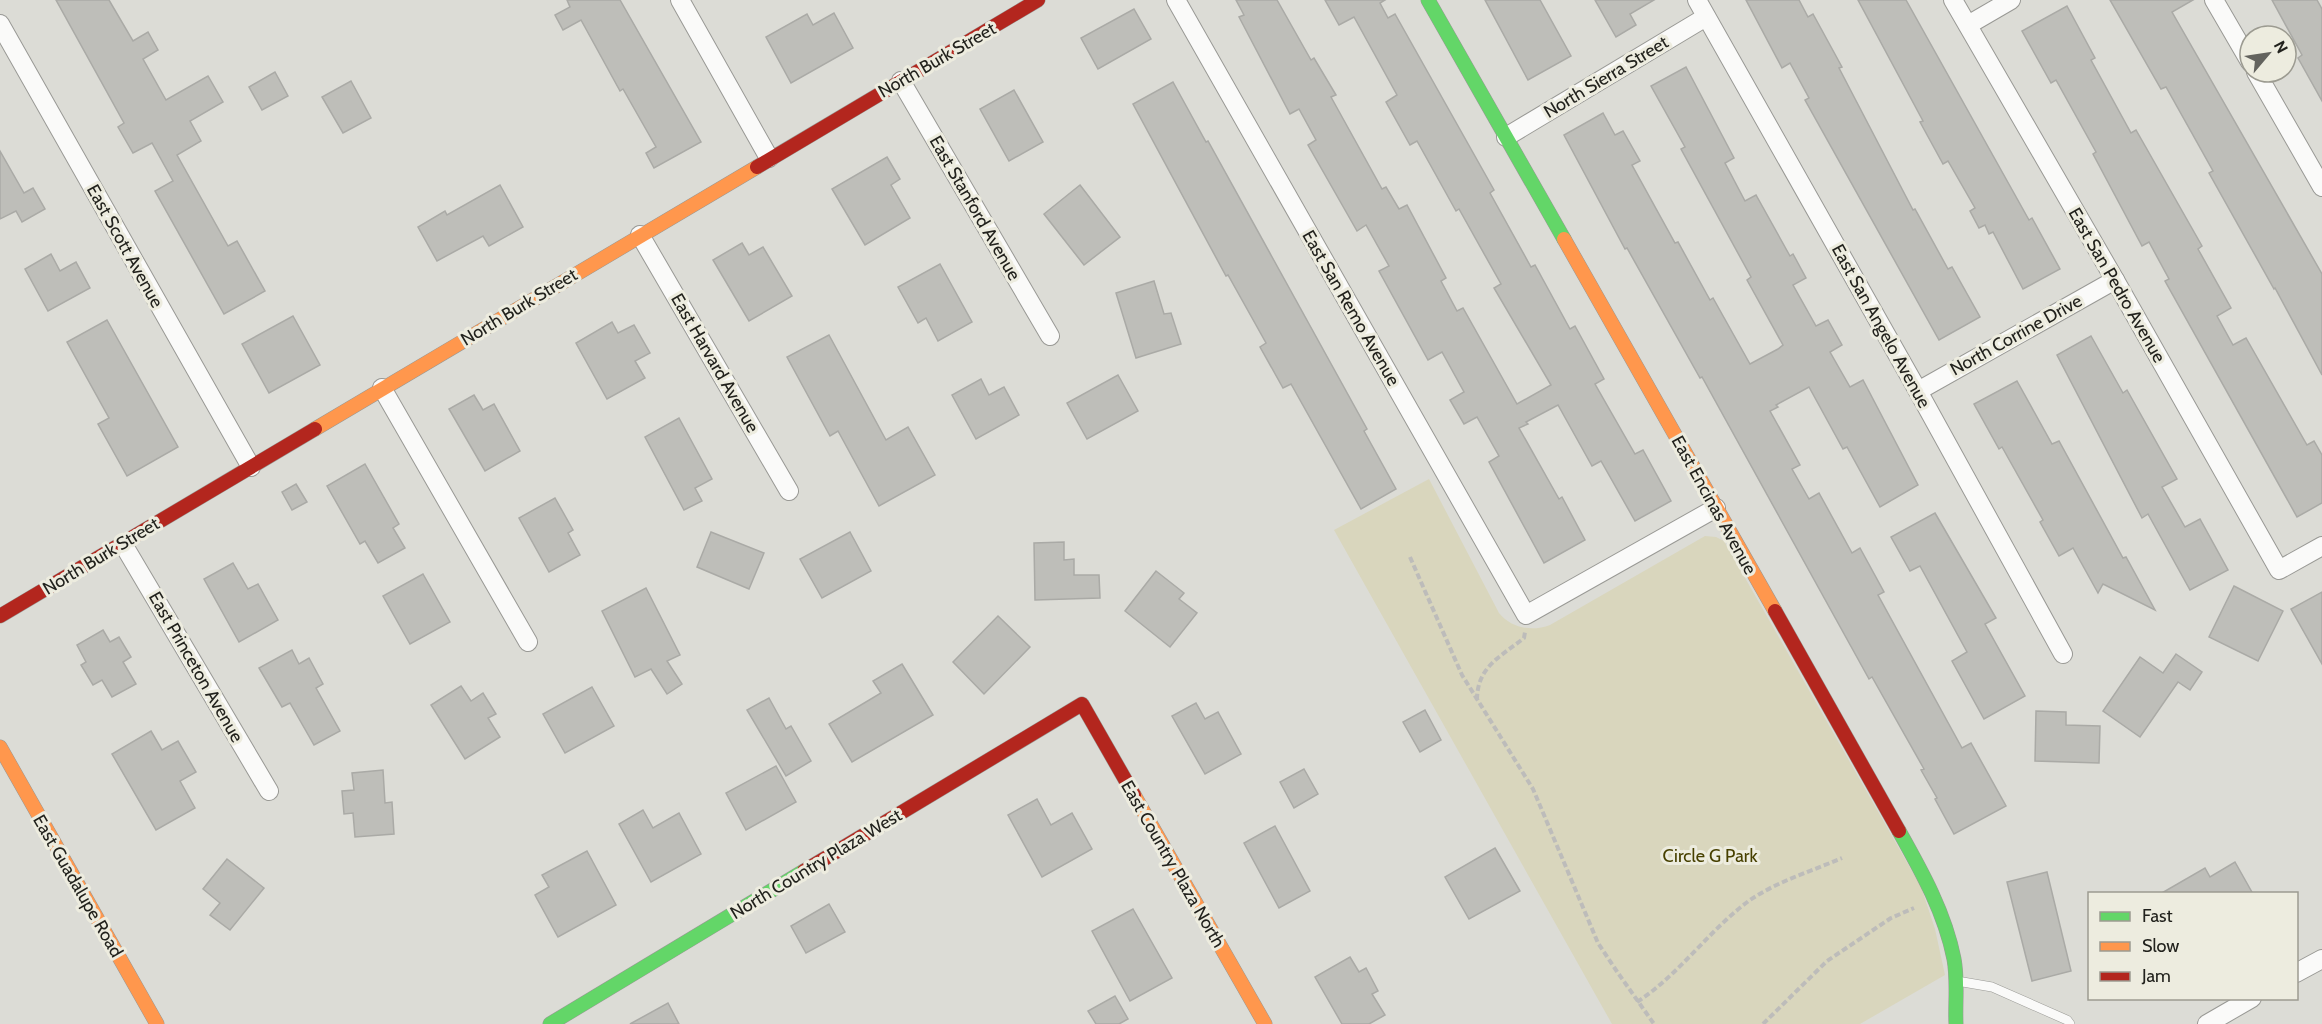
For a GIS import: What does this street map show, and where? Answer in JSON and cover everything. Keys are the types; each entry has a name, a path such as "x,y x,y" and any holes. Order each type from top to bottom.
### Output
{"street":[{"path":"680,0 769,158"},
{"name":"North Burk Street","path":"0,616 1038,0"},
{"name":"East San Remo Avenue","path":"1176,0 1526,615"},
{"name":"East Encinas Avenue","path":"1428,0 1927,880 1954,960 1956,1024"},
{"name":"East San Angelo Avenue","path":"1697,0 1918,391 2063,654"},
{"name":"East San Pedro Avenue","path":"1953,0 2279,570 2322,546"},
{"path":"1968,25 2011,0"},
{"path":"2214,0 2238,41"},
{"name":"North Sierra Street","path":"1506,137 1706,17"},
{"name":"East Scott Avenue","path":"0,24 250,467"},
{"name":"East Stanford Avenue","path":"901,81 1050,336"},
{"path":"2264,84 2315,157 2322,188"},
{"name":"East Harvard Avenue","path":"640,235 789,490"},
{"name":"North Corrine Drive","path":"1918,391 2115,280"},
{"path":"382,388 528,642"},
{"path":"1526,615 1716,508"},
{"name":"East Princeton Avenue","path":"123,544 269,791"},
{"name":"North Country Plaza West","path":"550,1024 1082,704"},
{"name":"East Country Plaza North","path":"1082,704 1265,1024"},
{"name":"East Guadalupe Road","path":"0,747 157,1024"},
{"path":"2298,972 2322,959"},
{"path":"2207,1024 2250,1000"}],"lane":[{"path":"1955,980 1992,987 2067,1020 2070,1024"}],"path":[{"path":"1410,557 1423,583 1441,631 1477,701 1533,789 1598,943 1654,1024"},
{"path":"1477,701 1477,688 1497,656 1524,638 1526,615"},
{"path":"1637,1002 1665,982 1750,901 1789,880 1842,858"},
{"path":"1763,1024 1839,952 1891,918 1934,898"}],"green space":[{"name":"Circle G Park","path":"1429,479 1499,613 1510,622 1522,627 1536,628 1550,625 1705,536 1716,537 1724,541 1921,887 1935,929 1945,975 1860,1024 1612,1024 1334,530"}],"building":[{"path":"56,0 109,0 133,41 148,32 158,50 143,59 166,100 208,76 223,102 190,121 201,141 177,155 228,246 237,241 265,291 224,314 155,191 173,181 152,143 133,153 118,127 124,123"},
{"path":"567,0 620,0 701,142 654,168 646,153 656,147 623,89 620,91 581,20 563,30 555,15 570,7"},
{"path":"1236,0 1277,0 1311,60 1314,58 1336,95 1331,97 1382,189 1386,187 1399,209 1407,205 1446,278 1441,281 1457,311 1463,308 1517,404 1551,385 1494,288 1501,284 1459,209 1456,211 1417,141 1410,145 1386,102 1397,95 1354,17 1339,25 1325,0 1385,0 1380,3 1388,18 1395,14 1494,190 1490,193 1531,267 1535,265 1570,329 1575,326 1604,379 1595,384 1635,454 1643,450 1671,501 1635,521 1601,461 1592,466 1558,405 1519,428 1559,499 1562,497 1585,540 1544,563 1489,462 1499,456 1477,417 1464,424 1450,400 1464,392 1442,352 1428,360 1379,271 1389,266 1366,225 1357,231 1308,145 1316,140 1299,109 1290,114 1239,17 1244,15"},
{"path":"1485,0 1540,0 1571,56 1528,80"},
{"path":"1595,0 1654,0 1630,14 1636,25 1616,37"},
{"path":"1746,0 1799,0 1808,17 1813,14 1913,210 1915,209 1948,269 1952,267 1980,317 1939,340 1805,100 1809,98 1790,63 1782,68"},
{"path":"1858,0 1906,0 2029,220 2032,218 2060,269 2023,289 1993,232 1989,234 1985,225 1979,228 1970,211 1975,208 1948,161 1943,164 1920,122 1923,121"},
{"path":"2110,0 2193,0 2172,12 2322,274 2322,375 2209,173 2213,171 2166,87 2161,89"},
{"path":"2272,0 2317,0 2322,9 2322,101 2298,58 2302,55 2298,48 2298,24 2285,24"},
{"path":"2067,6 2095,58 2091,60 2131,133 2136,130 2202,246 2198,249 2231,308 2217,316 2233,345 2246,338 2307,445 2314,441 2322,455 2322,503 2297,517 2165,281 2169,279 2149,242 2142,246 2093,154 2096,152 2056,80 2051,83 2022,31"},
{"path":"1134,9 1151,39 1098,69 1081,38"},
{"path":"834,13 853,48 791,83 766,37 807,14 813,25"},
{"path":"1686,67 1734,158 1725,163 1745,201 1756,195 1790,256 1793,254 1806,278 1793,285 1816,326 1828,320 1842,345 1830,352 1850,387 1863,380 1918,485 1880,507 1847,447 1843,449 1809,387 1776,405 1778,407 1770,411 1800,465 1792,469 1809,499 1819,493 1852,553 1860,548 1884,592 1878,595 1962,748 1971,743 2006,806 1954,834 1921,770 1924,769 1872,677 1869,679 1702,377 1700,378 1627,248 1625,249 1564,135 1603,113 1615,135 1623,131 1640,161 1632,165 1675,243 1678,242 1710,300 1713,298 1750,364 1778,349 1783,345 1747,280 1751,277 1681,149 1685,147 1651,86"},
{"path":"275,72 288,96 262,110 249,87"},
{"path":"351,81 371,118 343,133 322,97"},
{"path":"1173,82 1367,429 1364,431 1396,489 1361,509 1291,384 1283,388 1260,347 1266,343 1228,275 1226,276 1133,104"},
{"path":"1014,90 1043,142 1009,161 980,109"},
{"path":"0,151 24,193 33,188 45,209 22,222 16,211 0,219"},
{"path":"887,157 900,179 891,185 910,218 865,245 832,189"},
{"path":"500,185 523,227 489,246 483,236 437,261 418,227 445,211 447,215"},
{"path":"1080,185 1120,237 1084,265 1044,214"},
{"path":"742,243 749,255 763,247 792,296 749,321 713,260"},
{"path":"51,254 60,271 76,262 90,288 48,311 25,269"},
{"path":"940,264 972,322 938,341 926,318 918,323 898,287"},
{"path":"1154,281 1164,314 1171,313 1181,344 1136,358 1116,293"},
{"path":"293,316 320,365 269,393 242,344"},
{"path":"107,320 178,447 127,476 98,424 109,418 67,342"},
{"path":"612,322 618,333 634,325 650,353 635,361 645,378 607,399 576,343"},
{"path":"829,335 886,440 908,427 935,475 879,506 838,431 830,436 787,357"},
{"path":"2091,336 2123,393 2127,390 2177,479 2162,487 2185,527 2200,519 2228,570 2190,590 2148,514 2142,518 2057,355"},
{"path":"1118,375 1138,411 1087,439 1067,403"},
{"path":"981,379 989,395 1004,387 1019,415 976,439 952,395"},
{"path":"2017,381 2052,444 2059,441 2123,558 2126,557 2155,610 2103,584 2098,593 2073,548 2059,556 2040,522 2043,520 2002,447 1999,449 1974,404"},
{"path":"474,395 483,410 494,404 520,451 485,471 449,409"},
{"path":"679,418 712,479 695,488 702,501 684,510 645,437"},
{"path":"365,464 399,524 393,528 405,548 378,563 365,541 360,544 327,486"},
{"path":"296,484 307,502 292,510 282,492"},
{"path":"555,498 573,530 568,533 580,555 549,572 519,518"},
{"path":"1935,513 1996,618 1985,624 2025,696 1984,719 1952,661 1967,652 1920,566 1910,571 1891,537"},
{"path":"711,532 764,553 749,589 697,567"},
{"path":"850,532 871,571 822,598 800,559"},
{"path":"1064,542 1064,560 1074,559 1074,575 1099,575 1100,598 1035,600 1034,543"},
{"path":"233,563 248,589 258,584 278,620 239,642 204,579"},
{"path":"1156,571 1184,593 1179,599 1197,613 1170,647 1125,611"},
{"path":"423,574 450,622 410,644 383,596"},
{"path":"2234,586 2283,611 2258,661 2209,637"},
{"path":"646,588 680,655 667,661 682,684 667,694 651,669 635,677 602,611"},
{"path":"2322,592 2322,664 2291,609"},
{"path":"998,616 1030,647 984,694 953,662"},
{"path":"103,630 110,642 119,637 131,657 123,662 136,684 112,697 102,680 93,685 81,665 86,662 77,645"},
{"path":"292,650 299,664 309,658 323,684 316,688 340,731 314,745 290,703 282,707 259,668"},
{"path":"2176,654 2202,672 2190,690 2178,682 2140,737 2103,711 2140,657 2163,673"},
{"path":"902,664 933,715 852,762 829,724 881,693 873,681"},
{"path":"461,686 471,701 483,693 496,714 488,718 500,737 465,759 431,705"},
{"path":"592,687 614,726 565,753 543,714"},
{"path":"769,698 786,729 791,726 811,761 786,776 747,710"},
{"path":"1196,703 1205,719 1218,712 1241,754 1205,774 1172,716"},
{"path":"1425,710 1441,740 1420,752 1403,722"},
{"path":"2036,711 2066,712 2066,725 2100,726 2099,763 2035,761"},
{"path":"151,731 162,750 178,741 196,772 180,781 195,808 156,830 112,754"},
{"path":"776,766 796,802 746,830 726,793"},
{"path":"1304,769 1318,794 1294,808 1280,782"},
{"path":"383,770 385,803 392,802 394,834 355,837 353,813 344,814 342,791 354,790 352,773"},
{"path":"1037,799 1051,825 1072,813 1092,849 1042,877 1008,815"},
{"path":"643,810 653,828 679,813 701,854 651,882 619,824"},
{"path":"1275,826 1310,891 1279,908 1244,843"},
{"path":"1495,848 1520,891 1469,919 1445,877"},
{"path":"587,851 616,905 558,937 535,895 549,887 542,875"},
{"path":"227,859 264,888 230,930 210,915 220,903 203,889"},
{"path":"2235,862 2252,892 2163,892 2205,868 2210,877"},
{"path":"2047,872 2071,971 2032,981 2007,882"},
{"path":"829,904 845,932 806,953 791,926"},
{"path":"1133,909 1172,978 1130,1001 1092,931"},
{"path":"1350,957 1359,972 1366,968 1378,991 1372,994 1385,1015 1369,1024 1342,1024 1315,977"},
{"path":"1115,996 1128,1019 1119,1024 1096,1024 1088,1011"},
{"path":"668,1003 679,1024 630,1024"}],"traffic: fast":[{"path":"1428,0 1564,239"},
{"path":"1899,831 1932,893 1945,925 1956,975 1956,1024"},
{"path":"550,1024 804,871"}],"traffic: slow":[{"path":"315,429 757,167"},
{"path":"1564,239 1775,611"},
{"path":"0,747 157,1024"},
{"path":"1134,795 1265,1024"}],"traffic: jam":[{"path":"757,167 1038,0"},
{"path":"0,616 315,429"},
{"path":"1775,611 1899,831"},
{"path":"804,871 1082,704 1134,795"}]}
